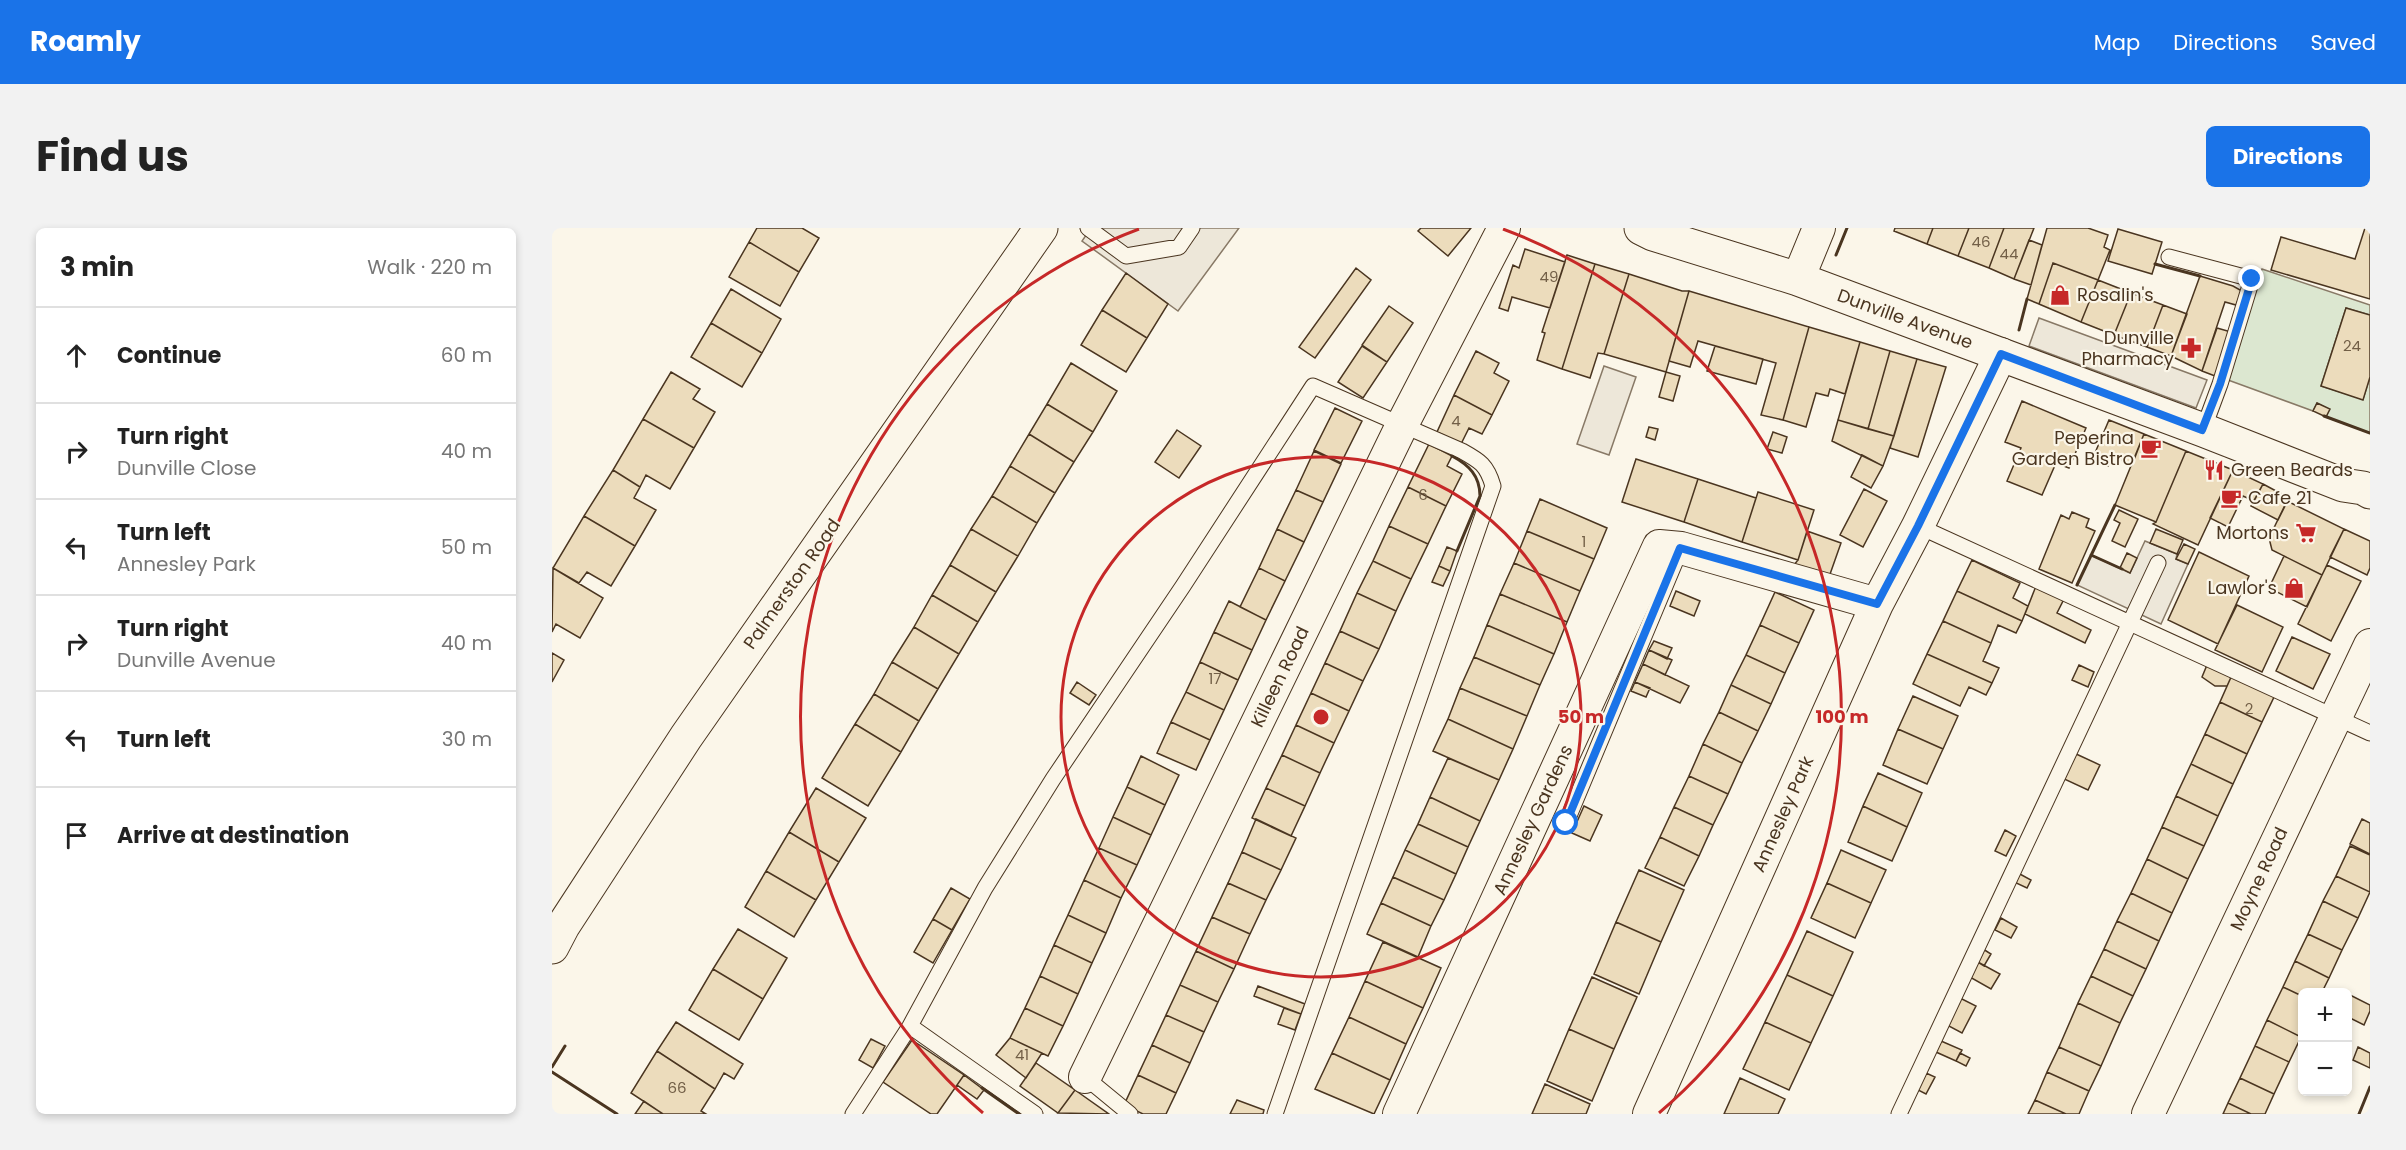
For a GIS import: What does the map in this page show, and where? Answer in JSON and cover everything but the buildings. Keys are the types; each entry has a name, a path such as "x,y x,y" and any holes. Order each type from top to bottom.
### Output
{"street":[{"name":"Palmerston Road","path":"552,947 563,926 686,737 1041,228"},
{"name":"Killeen Road","path":"1085,1077 1402,425 1504,228"},
{"name":"Dunville Avenue","path":"1641,228 1653,234 1798,279 2343,485 2370,492"},
{"path":"1798,279 1819,228"},
{"name":"Annesley Park","path":"1649,1114 1877,604 1918,526 2001,354"},
{"name":"Annesley Gardens","path":"1399,1114 1659,546 1680,548"},
{"path":"1680,548 1877,604"},
{"name":"Moyne Road","path":"2148,1114 2370,645"}],"lane":[{"path":"1088,228 1126,256 1179,247 1192,228"},
{"path":"2169,257 2252,279 2220,384 2202,430"},
{"path":"853,1114 910,1026 991,878 1053,779 1177,595 1312,386 1479,460 1488,471 1492,486 1275,1114"},
{"path":"1918,526 2370,733"},
{"path":"1566,823 1680,548"},
{"path":"1899,1114 2158,563"},
{"path":"910,1026 1035,1114"},
{"name":"Killeen Road","path":"1085,1077 1130,1114"}],"green space":[{"path":"2262,269 2370,305 2370,315 2346,308 2321,386 2363,399 2370,377 2370,433 2326,417 2329,409 2317,403 2313,411 2228,380"}],"shaded area":[{"path":"1091,228 1239,228 1178,311 1082,241"},
{"path":"2039,318 2207,380 2196,408 2029,346"},
{"path":"1604,366 1636,377 1609,455 1577,444"},
{"path":"2145,541 2177,554 2176,559 2188,564 2161,624 2077,585 2091,555 2130,573"}],"wall":[{"path":"1836,255 1847,228"},
{"path":"2155,264 2200,276"},
{"path":"2019,330 2027,299"},
{"path":"2324,416 2370,433"},
{"path":"1452,456 1464,463 1476,477 1480,496 1457,551"},
{"path":"2077,585 2115,505"},
{"path":"2091,555 2122,569"},
{"path":"552,1067 565,1046"},
{"path":"552,1072 617,1114"},
{"path":"2359,1114 2370,1087"},
{"path":"982,1088 1019,1114"}],"place":[{"name":"Rosalin's","path":"2060,295"},
{"name":"Dunville Pharmacy","path":"2191,348"},
{"name":"Peperina Garden Bistro","path":"2151,448"},
{"name":"Green Beards","path":"2214,470"},
{"name":"Cafe 21","path":"2231,498"},
{"name":"Mortons","path":"2306,533"},
{"name":"Lawlor's","path":"2294,588"}],"route":[{"path":"1566,823 1680,548 1877,604 1918,526 2001,354 2202,430 2220,384 2252,279"}]}
